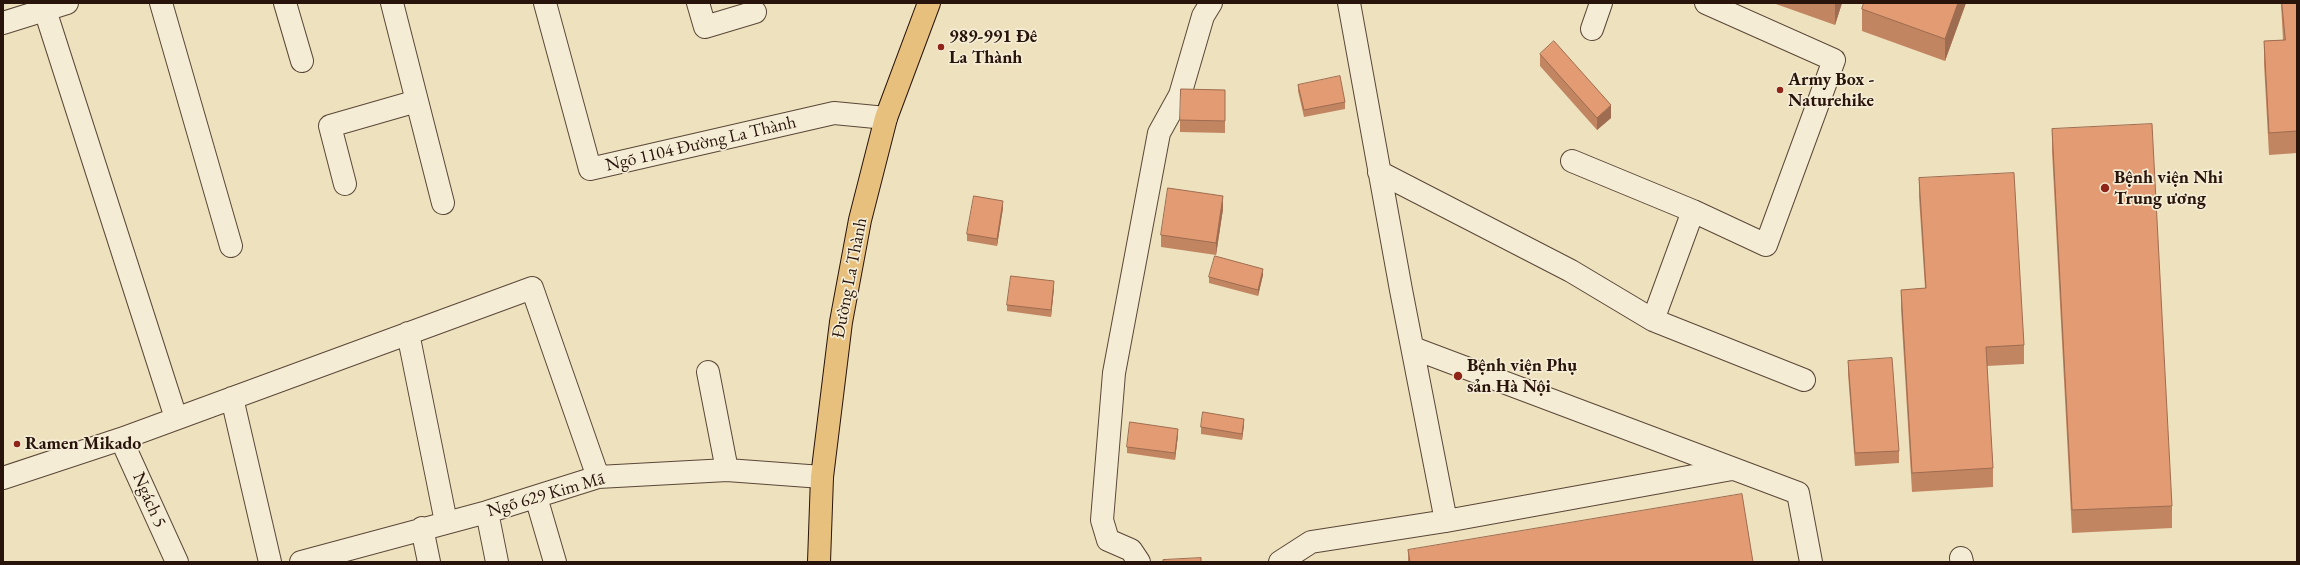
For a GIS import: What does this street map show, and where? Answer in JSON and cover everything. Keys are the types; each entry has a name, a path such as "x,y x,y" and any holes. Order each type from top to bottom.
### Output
{"main road":[{"name":"Đường La Thành","path":"819,562 822,477 841,322 860,220 886,118 928,3"}],"street":[{"path":"3,23 67,3"},
{"path":"161,3 231,246"},
{"path":"285,3 302,61"},
{"path":"392,3 443,203"},
{"path":"698,3 705,27 755,12"},
{"path":"1139,562 1131,550 1108,540 1102,520 1114,373 1159,133 1180,96 1203,16 1211,3"},
{"path":"1349,3 1379,172 1446,521"},
{"path":"1592,29 1602,3"},
{"path":"1572,161 1692,211 1766,245 1834,60 1706,3"},
{"name":"Ngõ 1104 Đường La Thành","path":"550,4 590,169 834,113 886,118"},
{"path":"44,10 176,418"},
{"path":"345,184 330,126 417,101"},
{"path":"1379,172 1571,271 1653,320 1804,380"},
{"path":"1653,320 1692,211"},
{"path":"3,478 121,439 532,288 598,477"},
{"path":"408,334 446,522"},
{"path":"1413,348 1798,493 1811,562"},
{"path":"708,372 727,470"},
{"path":"232,398 270,562"},
{"name":"Ngách 5","path":"121,439 177,562"},
{"path":"1280,562 1312,542 1446,521 1732,469"},
{"name":"Ngõ 629 Kim Mã","path":"301,562 332,558 422,528 487,512 598,477 727,470 822,477"},
{"path":"536,496 555,562"},
{"path":"487,512 497,562"},
{"path":"422,528 429,562"}],"building":[{"path":"1864,3 1958,3 1945,39 1862,9"},
{"path":"2282,3 2297,3 2297,131 2269,133 2264,41 2285,40"},
{"path":"1554,41 1611,105 1597,118 1540,54"},
{"path":"1340,76 1345,102 1304,110 1298,85"},
{"path":"1181,89 1225,90 1225,121 1180,120"},
{"path":"2152,124 2172,506 2072,510 2052,129"},
{"path":"2014,173 2024,345 1986,347 1993,468 1912,473 1901,290 1926,288 1919,178"},
{"path":"1168,188 1223,196 1216,243 1161,235"},
{"path":"974,196 1003,201 997,239 967,234"},
{"path":"1215,256 1263,269 1258,290 1209,277"},
{"path":"1011,276 1054,281 1051,310 1007,305"},
{"path":"1892,358 1899,451 1855,453 1848,361"},
{"path":"1203,412 1244,419 1242,434 1201,427"},
{"path":"1130,422 1178,429 1175,453 1127,447"},
{"path":"1742,494 1753,562 1410,562 1408,550"},
{"path":"1201,558 1201,562 1163,562 1163,560"}],"place":[{"name":"989-991 Đê La Thành","path":"941,47"},
{"name":"Army Box - Naturehike","path":"1780,90"},
{"name":"Bệnh viện Nhi Trung ương","path":"2105,188"},
{"name":"Bệnh viện Phụ sản Hà Nội","path":"1458,376"},
{"name":"Ramen Mikado","path":"17,444"}]}
